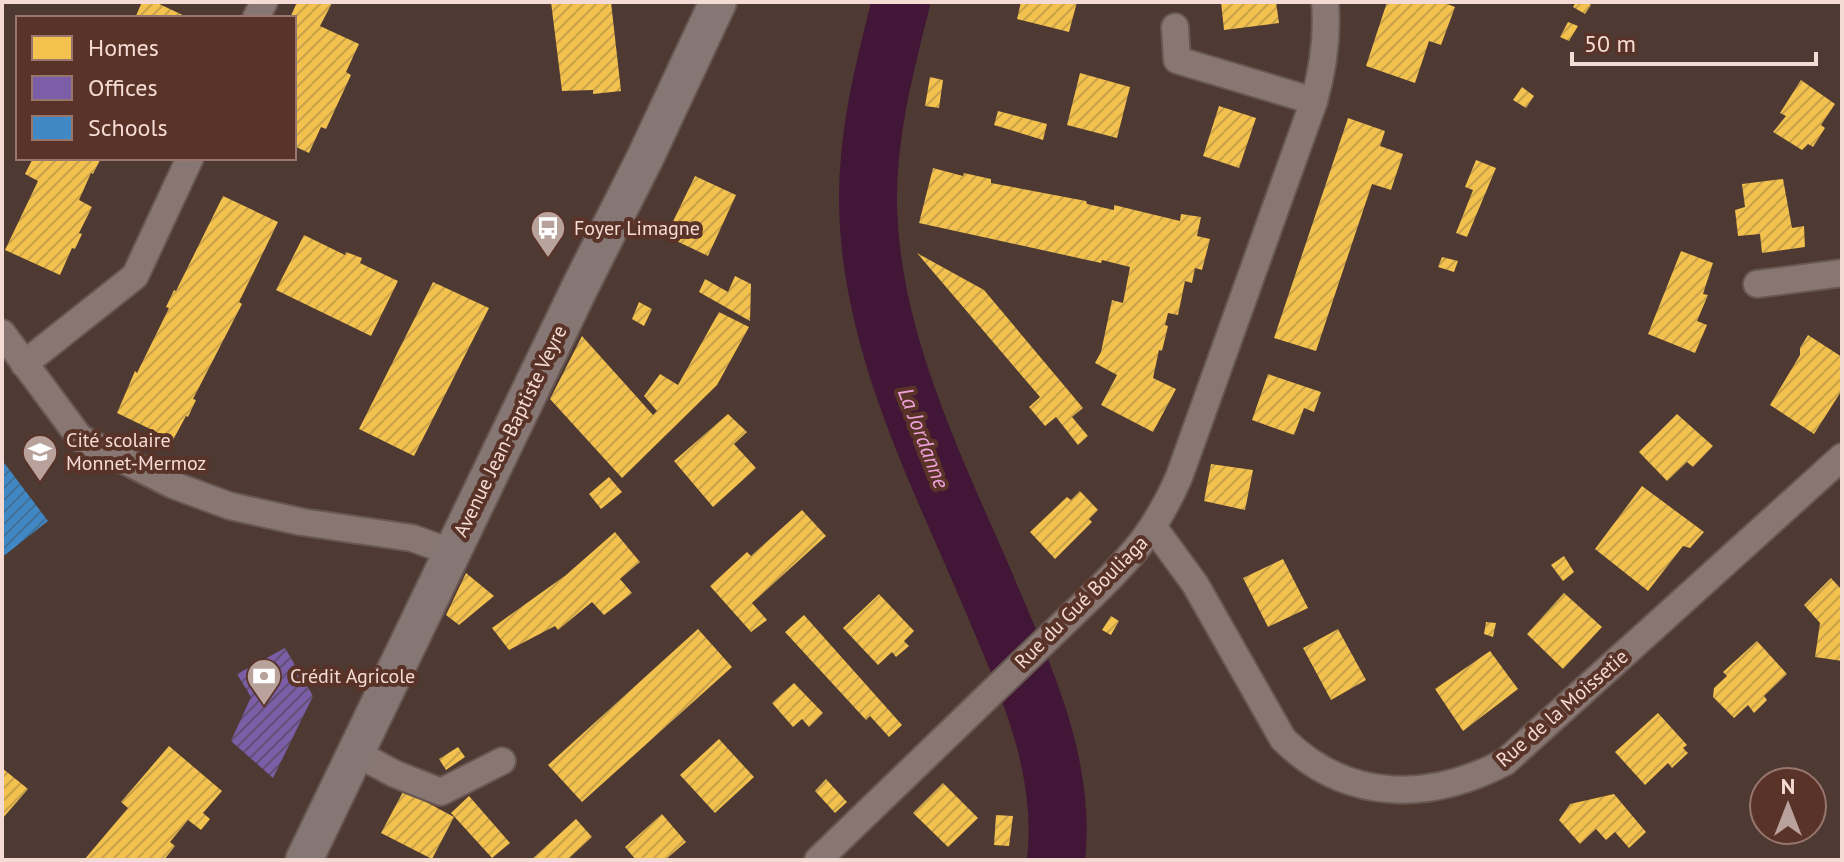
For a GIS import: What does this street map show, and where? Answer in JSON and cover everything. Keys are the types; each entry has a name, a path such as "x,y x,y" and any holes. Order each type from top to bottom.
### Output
{"main road":[{"name":"Avenue Jean-Baptiste Veyre","path":"304,860 718,2"}],"street":[{"name":"Rue du Gué Bouliaga","path":"818,860 1134,554 1154,528 1179,477 1314,101 1326,43 1325,2"},
{"path":"1175,27 1177,60 1314,101"},
{"path":"24,364 135,276 189,160"},
{"path":"1757,284 1842,273"},
{"path":"2,333 80,438 173,485 230,506 302,522 412,538 451,552"},
{"name":"Rue de la Moissetie","path":"1154,528 1195,584 1283,739 1301,757 1345,781 1376,789 1416,789 1453,784 1505,762 1842,457"},
{"path":"356,753 395,774 441,792 502,761"}],"building: Homes":[{"path":"142,2 155,2 185,16 136,16"},
{"path":"297,2 332,3 320,26 359,44 346,72 351,75 326,129 321,127 309,153 296,147 296,16 291,16"},
{"path":"551,2 611,2 621,91 593,94 593,90 562,91"},
{"path":"1021,2 1077,2 1069,32 1017,19"},
{"path":"1221,2 1276,2 1279,23 1224,30"},
{"path":"1387,2 1442,2 1455,7 1441,45 1429,41 1415,83 1366,66"},
{"path":"1576,2 1591,5 1585,14 1573,7"},
{"path":"1568,22 1578,26 1569,41 1560,37"},
{"path":"1080,73 1130,87 1117,138 1067,125"},
{"path":"930,77 943,80 939,108 925,106"},
{"path":"1801,80 1835,104 1821,125 1825,128 1813,147 1808,144 1802,150 1773,132 1786,116 1780,113"},
{"path":"1522,87 1534,96 1526,108 1513,100"},
{"path":"1219,106 1256,118 1239,168 1203,156"},
{"path":"998,111 1047,124 1043,140 994,125"},
{"path":"1348,118 1385,131 1380,146 1403,154 1391,190 1372,184 1316,351 1274,338"},
{"path":"32,160 100,160 79,200 92,207 75,249 72,248 60,275 5,250 38,181 25,174"},
{"path":"1476,160 1496,168 1467,237 1456,233 1473,190 1465,187"},
{"path":"933,168 991,179 991,183 1086,201 1087,204 1114,210 1114,205 1180,221 1181,214 1201,217 1197,236 1210,239 1202,270 1195,268 1192,283 1185,281 1178,315 1168,313 1165,325 1168,326 1153,378 1176,389 1153,432 1101,405 1117,375 1095,363 1101,352 1112,300 1123,303 1130,267 919,223"},
{"path":"695,176 736,195 708,256 666,236"},
{"path":"1783,179 1792,228 1804,226 1805,247 1762,253 1760,234 1738,236 1735,210 1745,207 1742,184"},
{"path":"223,196 278,222 239,302 242,304 193,399 196,400 188,417 173,440 117,413 135,371 137,373 169,308 166,307 174,290"},
{"path":"304,235 345,255 346,252 362,258 360,263 398,281 371,336 276,290"},
{"path":"1681,251 1713,263 1703,294 1708,295 1697,321 1707,325 1695,353 1648,334"},
{"path":"917,253 984,290 1083,408 1072,417 1088,436 1078,445 1056,417 1045,426 1029,407 1040,397"},
{"path":"1442,257 1458,261 1454,272 1438,267"},
{"path":"735,276 751,284 750,321 699,292 705,279 728,292"},
{"path":"433,282 489,308 414,456 359,429"},
{"path":"639,302 652,309 644,326 632,319"},
{"path":"719,312 749,327 717,385 622,478 550,399 582,336 653,415 657,411 644,396 660,374 678,385"},
{"path":"1808,335 1842,357 1842,390 1814,434 1770,405 1800,355 1800,348"},
{"path":"1268,374 1321,392 1314,412 1304,408 1294,435 1252,420"},
{"path":"728,414 747,432 734,444 756,468 713,507 674,461"},
{"path":"1677,414 1713,446 1693,467 1687,462 1667,481 1639,452"},
{"path":"1211,464 1253,470 1245,510 1204,501"},
{"path":"609,477 622,492 601,509 589,494"},
{"path":"1642,486 1704,532 1690,548 1683,546 1648,591 1595,549"},
{"path":"1080,491 1098,510 1089,519 1092,522 1055,559 1030,532 1067,497 1071,500"},
{"path":"802,510 826,536 752,603 767,620 751,632 710,586 747,552 751,556"},
{"path":"615,532 640,562 620,579 632,593 604,615 592,602 558,630 555,626 509,650 492,628 566,575"},
{"path":"1564,556 1574,572 1563,581 1551,565"},
{"path":"1283,559 1308,608 1268,627 1243,578"},
{"path":"466,573 494,596 459,625 446,615"},
{"path":"1831,578 1842,590 1842,661 1815,657 1820,623 1804,605"},
{"path":"1564,593 1602,627 1563,669 1527,634"},
{"path":"879,594 914,631 904,641 909,646 896,657 892,652 878,665 843,628"},
{"path":"804,615 902,725 889,737 870,716 866,720 785,632"},
{"path":"1111,616 1119,621 1111,635 1102,630"},
{"path":"1486,622 1496,623 1493,637 1484,634"},
{"path":"698,629 732,667 582,802 548,765"},
{"path":"1338,629 1366,680 1331,700 1303,648"},
{"path":"1757,641 1787,674 1764,696 1767,700 1754,713 1748,705 1734,718 1713,697 1714,688 1727,676 1723,672"},
{"path":"1490,651 1518,689 1463,731 1435,689"},
{"path":"794,683 823,713 809,727 802,719 793,727 772,703"},
{"path":"1658,713 1687,745 1683,748 1688,753 1672,768 1668,763 1645,785 1615,752"},
{"path":"719,739 754,777 715,813 680,775"},
{"path":"169,746 222,791 203,813 210,819 201,830 188,820 170,842 175,846 164,860 84,860 128,808 121,802"},
{"path":"458,747 465,757 446,770 439,759"},
{"path":"2,768 28,789 2,819"},
{"path":"826,779 847,802 835,813 815,791"},
{"path":"943,783 978,818 948,847 913,813"},
{"path":"404,790 454,817 432,859 381,833"},
{"path":"1614,794 1646,832 1629,848 1615,832 1606,840 1596,829 1580,844 1559,820 1570,804"},
{"path":"469,796 510,843 492,858 451,813"},
{"path":"662,814 686,842 665,860 636,860 625,847"},
{"path":"996,815 1013,816 1009,846 994,845"},
{"path":"576,819 592,837 567,860 531,860"}],"building: Offices":[{"path":"285,648 313,696 273,778 231,741 251,697 237,674"}],"building: Schools":[{"path":"2,460 48,521 5,555 2,551"}],"waterway":[{"name":"La Jordanne","path":"901,2 878,102 868,178 872,254 880,304 893,353 927,449 1015,653 1039,720 1055,789 1058,824 1056,860"}],"place":[{"name":"Foyer Limagne","path":"548,259"},
{"name":"Cité scolaire Monnet-Mermoz","path":"40,483"},
{"name":"Crédit Agricole","path":"264,707"}]}
